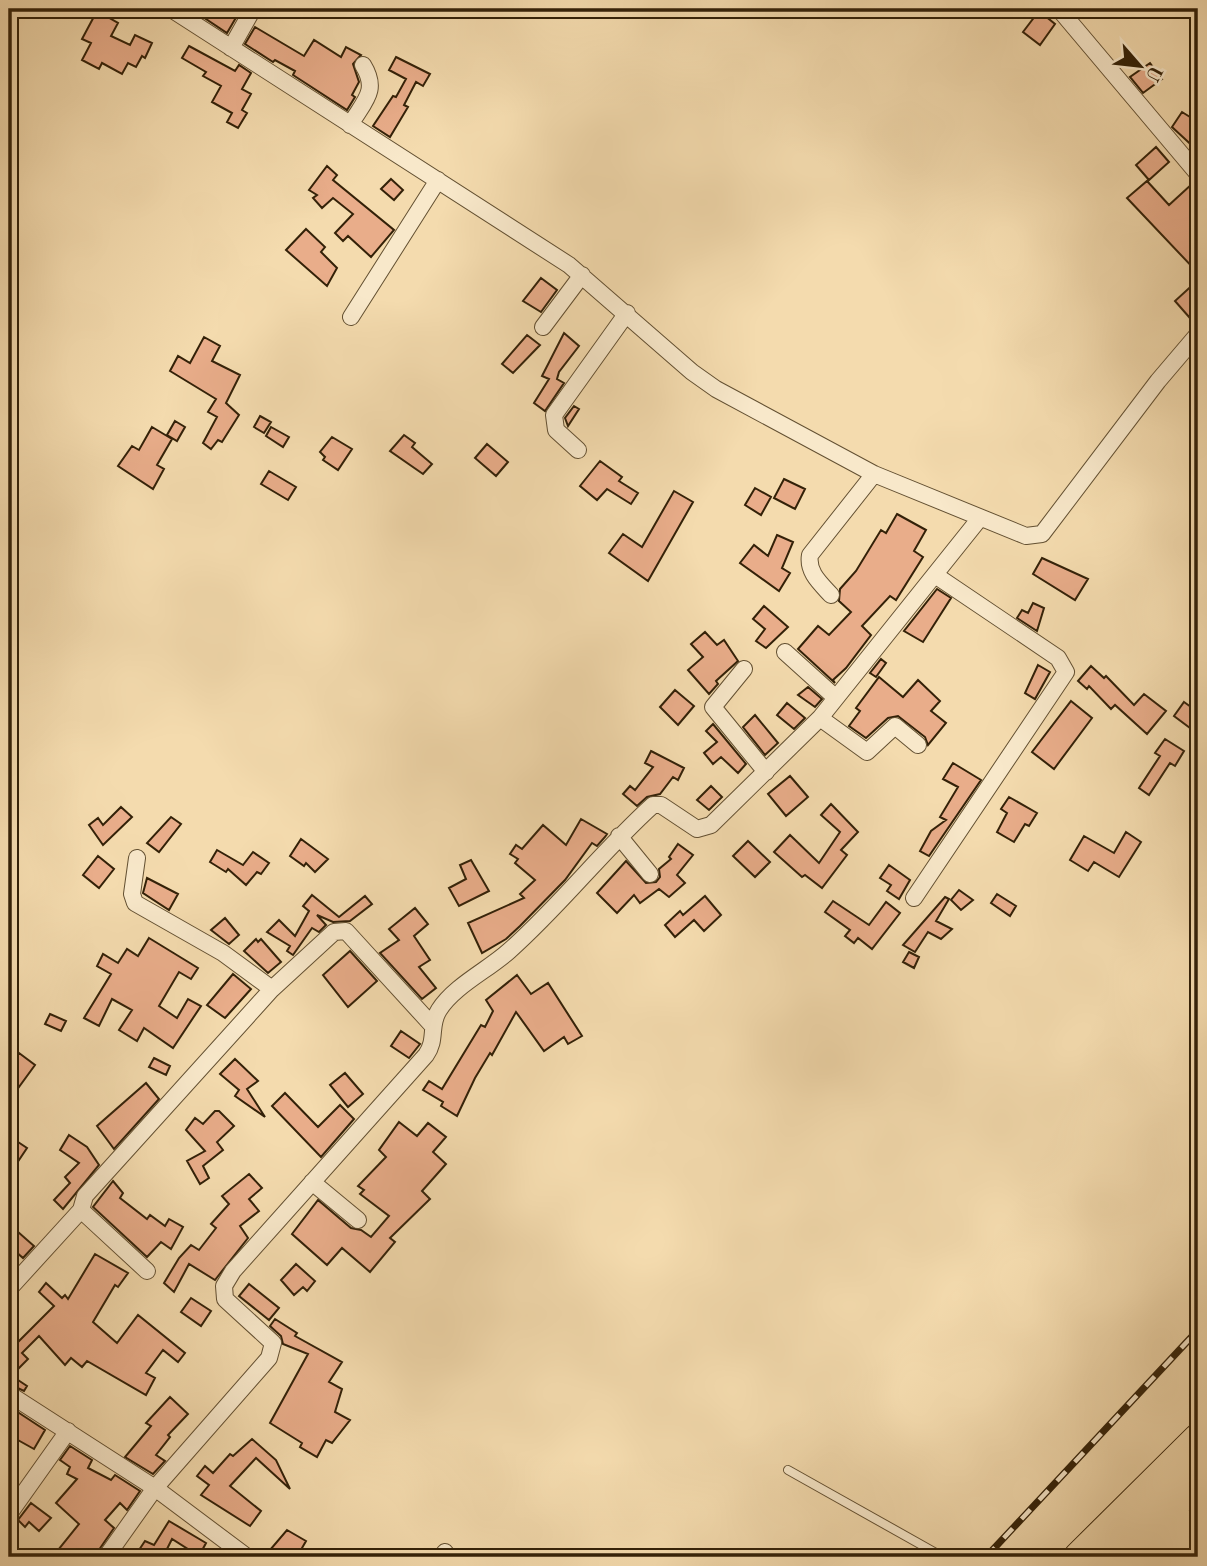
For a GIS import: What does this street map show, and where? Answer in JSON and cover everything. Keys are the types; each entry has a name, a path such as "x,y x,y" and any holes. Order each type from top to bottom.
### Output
{"highway":[{"path":"1079,1557 1198,1439"},
{"path":"1119,1557 1198,1480"},
{"path":"1128,1557 1198,1497"},
{"path":"1157,1557 1198,1522"}],"street":[{"path":"171,9 582,275 692,372 716,389 874,474 1026,536 1042,534 1158,381 1198,334"},
{"path":"231,48 253,9"},
{"path":"1059,9 1198,174"},
{"path":"350,125 372,88 370,77 363,65"},
{"path":"351,317 438,180"},
{"path":"543,327 582,275"},
{"path":"578,450 556,430 554,415 627,313"},
{"path":"831,595 808,564 810,555 874,474"},
{"path":"431,1024 445,1002 510,950 619,836 657,804 696,829 703,830 766,772 820,718 980,518"},
{"path":"914,898 1066,672 1058,658 935,575"},
{"path":"785,652 836,698"},
{"path":"744,669 713,707 766,772"},
{"path":"820,718 867,752 895,726 918,744"},
{"path":"619,836 650,874"},
{"path":"137,858 132,894 135,903 223,953 272,989"},
{"path":"9,1289 81,1210 86,1196 272,989 334,932 346,931 431,1024 433,1040 426,1055 233,1271 223,1292 230,1306 273,1343 269,1358 155,1488 106,1557"},
{"path":"312,1182 358,1220"},
{"path":"81,1210 146,1271"},
{"path":"9,1394 155,1488 247,1557"},
{"path":"9,1514 68,1430"}],"lane":[{"path":"788,1470 943,1557"}],"building":[{"path":"191,9 241,9 227,33"},
{"path":"97,11 118,23 111,36 130,45 135,35 152,43 145,58 142,56 136,67 128,63 122,74 102,63 99,69 82,60 91,43 82,39"},
{"path":"1039,11 1055,24 1040,45 1023,32"},
{"path":"255,27 304,56 314,40 341,57 346,47 361,55 353,64 359,82 352,95 355,97 347,110 293,75 295,71 275,60 273,62 245,44"},
{"path":"189,46 235,71 239,65 251,73 242,89 251,94 242,110 247,113 238,128 227,122 232,113 212,102 221,86 203,76 206,72 182,58"},
{"path":"396,57 430,74 423,86 416,82 404,105 408,107 390,137 373,126 393,96 396,97 406,79 389,70"},
{"path":"1150,63 1162,79 1143,93 1130,77"},
{"path":"1182,112 1198,122 1198,151 1172,127"},
{"path":"1156,147 1169,162 1149,180 1136,165"},
{"path":"327,166 337,175 333,180 394,230 371,257 348,236 343,241 335,233 353,214 333,198 322,208 313,198 317,195 309,190"},
{"path":"391,179 403,190 394,200 381,189"},
{"path":"1147,181 1169,205 1193,183 1198,184 1198,273 1127,198"},
{"path":"306,229 325,247 321,252 337,268 327,286 286,250"},
{"path":"541,278 557,290 541,312 523,301"},
{"path":"1198,280 1198,308 1189,317 1175,301"},
{"path":"564,333 579,346 559,372 557,379 564,383 545,411 534,403 549,379 542,376"},
{"path":"527,335 540,345 513,373 502,364"},
{"path":"204,337 220,346 212,361 240,375 226,403 239,415 222,442 218,440 211,449 203,443 217,417 208,412 216,399 170,371 178,356 190,363"},
{"path":"574,406 579,409 568,426 565,418"},
{"path":"260,416 271,422 264,433 254,427"},
{"path":"175,421 185,427 177,441 167,435"},
{"path":"152,427 172,439 157,465 164,469 153,489 118,466 132,446 139,450"},
{"path":"271,427 289,437 283,447 266,436"},
{"path":"404,435 415,443 412,447 432,464 423,474 390,451"},
{"path":"332,437 352,449 338,470 323,460 325,457 320,452"},
{"path":"487,444 508,462 496,476 475,458"},
{"path":"600,461 622,477 619,481 638,493 631,504 607,489 597,500 580,486"},
{"path":"269,471 296,487 288,500 261,484"},
{"path":"784,479 805,489 795,509 774,498"},
{"path":"755,488 771,497 761,515 745,505"},
{"path":"674,491 693,502 648,581 609,553 623,534 642,547"},
{"path":"897,514 926,530 914,551 923,557 896,600 890,596 862,626 871,635 846,668 833,680 835,683 798,649 818,626 829,635 851,612 839,601 840,589 856,571 881,530 886,533"},
{"path":"777,535 793,542 782,568 790,573 779,591 740,563 754,545 768,556"},
{"path":"1042,558 1088,579 1075,600 1033,574"},
{"path":"937,589 951,598 923,642 904,631"},
{"path":"1033,603 1044,608 1037,631 1017,618 1022,610 1028,613"},
{"path":"764,606 788,627 766,648 756,641 765,629 753,619"},
{"path":"705,632 717,645 724,640 738,661 716,681 718,684 709,694 688,670 703,657 691,644"},
{"path":"881,659 886,663 876,677 870,673"},
{"path":"1038,665 1050,672 1035,699 1025,693"},
{"path":"1091,666 1104,678 1106,676 1134,705 1144,694 1166,711 1147,734 1115,705 1111,709 1089,686 1087,689 1078,681"},
{"path":"879,677 903,697 918,680 940,701 931,711 946,723 928,745 925,737 898,716 888,718 866,738 849,726 860,711 856,708"},
{"path":"808,687 822,699 815,707 798,695"},
{"path":"675,690 694,706 678,725 660,707"},
{"path":"1071,701 1092,718 1054,769 1032,752"},
{"path":"1184,702 1198,712 1190,728 1174,716"},
{"path":"787,703 805,718 794,729 777,715"},
{"path":"755,715 778,743 765,755 743,727"},
{"path":"713,724 746,764 738,773 721,757 713,764 704,753 717,742 706,731"},
{"path":"1165,739 1184,751 1175,766 1170,763 1149,795 1139,788 1160,756 1155,753"},
{"path":"651,751 684,768 678,780 673,777 660,794 647,797 637,806 623,794 630,786 635,790 653,767 645,763"},
{"path":"953,763 981,780 929,856 920,851 931,831 946,820 940,817 958,787 943,779"},
{"path":"790,776 808,797 786,816 768,794"},
{"path":"711,786 722,797 709,810 697,800"},
{"path":"1009,797 1037,813 1029,826 1025,824 1014,842 997,832 1007,813 1001,809"},
{"path":"831,804 858,832 841,850 847,855 822,888 805,875 802,877 774,852 790,835 819,863 840,832 821,815"},
{"path":"121,807 132,817 103,845 89,825 98,818 103,825"},
{"path":"171,817 181,824 159,852 147,843"},
{"path":"581,819 607,834 597,846 592,843 565,880 520,926 506,939 482,953 468,923 524,898 520,894 535,880 515,863 518,859 510,854 516,845 522,849 543,825 566,845"},
{"path":"1126,832 1141,842 1119,877 1094,862 1088,871 1070,860 1084,836 1114,853"},
{"path":"301,839 328,859 315,872 306,863 304,866 290,856"},
{"path":"748,841 770,862 755,877 733,856"},
{"path":"678,844 693,855 677,875 685,883 669,897 659,889 640,903 634,895 617,913 597,893 626,861 646,883 656,882 660,877 659,869 671,859 669,857"},
{"path":"217,850 243,865 253,852 269,863 261,874 257,872 246,885 228,869 226,872 210,862"},
{"path":"98,856 114,869 99,888 83,875"},
{"path":"471,860 489,891 459,906 449,888 466,879 460,865"},
{"path":"889,865 910,880 899,899 887,891 891,885 880,878"},
{"path":"147,878 178,894 169,910 143,893"},
{"path":"959,890 973,900 961,910 951,900"},
{"path":"997,894 1016,906 1010,916 991,903"},
{"path":"312,895 339,917 365,896 372,904 350,921 333,922 317,915 326,925 319,932 312,928 293,955 287,951 290,946 267,932 279,920 295,936 309,911 303,906"},
{"path":"705,896 721,915 704,931 694,920 675,937 665,925 680,911 683,915"},
{"path":"945,897 949,899 936,921 952,929 941,939 928,932 915,952 903,945"},
{"path":"833,901 869,925 886,902 900,913 872,949 858,938 854,943 845,936 850,930 825,912"},
{"path":"415,908 428,924 414,936 430,960 419,967 436,988 422,999 380,953 399,940 389,929"},
{"path":"225,918 239,935 229,944 211,930"},
{"path":"149,938 198,968 191,979 179,972 159,1006 177,1018 188,999 201,1006 173,1048 144,1028 137,1041 119,1030 132,1010 112,999 99,1026 84,1018 111,974 97,966 103,954 118,963 127,949 138,956"},
{"path":"256,939 258,942 261,939 281,962 268,973 244,951"},
{"path":"350,951 377,981 348,1007 323,975"},
{"path":"909,952 919,957 914,968 903,962"},
{"path":"233,974 251,989 225,1018 207,1005"},
{"path":"517,975 531,994 548,983 582,1036 568,1044 564,1037 544,1051 516,1012 492,1055 490,1053 475,1078 457,1116 441,1106 443,1102 423,1090 429,1081 442,1089 481,1025 485,1027 493,1011 486,1000"},
{"path":"50,1014 66,1021 61,1031 45,1024"},
{"path":"401,1031 420,1044 409,1058 391,1046"},
{"path":"19,1053 35,1065 16,1091 9,1085 9,1068"},
{"path":"154,1058 170,1066 166,1075 149,1067"},
{"path":"235,1059 258,1081 247,1089 265,1117 235,1096 239,1090 220,1074"},
{"path":"345,1073 363,1094 348,1107 330,1085"},
{"path":"146,1083 159,1099 114,1149 97,1126"},
{"path":"285,1093 318,1127 340,1105 354,1119 321,1157 272,1106"},
{"path":"215,1111 219,1111 234,1126 217,1142 223,1150 203,1166 209,1178 200,1184 187,1161 205,1151 186,1130 195,1118 203,1124"},
{"path":"399,1122 417,1136 428,1123 446,1137 433,1152 446,1164 422,1191 430,1199 390,1238 395,1242 370,1272 342,1248 327,1265 292,1234 318,1200 351,1228 361,1230 371,1237 389,1216 360,1194 364,1190 358,1186 386,1157 379,1150"},
{"path":"69,1135 87,1147 99,1165 63,1209 54,1200 70,1183 65,1177 79,1163 60,1150"},
{"path":"9,1136 27,1148 9,1175"},
{"path":"249,1174 262,1188 249,1199 259,1211 240,1226 248,1238 215,1280 189,1264 174,1292 164,1283 179,1258 191,1245 199,1250 216,1228 211,1224 229,1204 222,1196"},
{"path":"113,1181 123,1193 120,1198 147,1219 150,1215 165,1226 169,1219 183,1227 171,1249 161,1242 147,1257 93,1207"},
{"path":"9,1224 34,1246 23,1258 15,1251 9,1259"},
{"path":"95,1254 128,1273 118,1287 115,1285 93,1322 117,1343 138,1315 185,1353 178,1362 163,1350 146,1373 155,1378 146,1395 87,1361 82,1367 71,1358 65,1365 39,1336 22,1353 28,1359 18,1369 9,1360 9,1339 15,1345 54,1306 39,1292 46,1283 62,1298 65,1295 68,1299"},
{"path":"296,1264 315,1281 307,1291 303,1287 294,1295 281,1280"},
{"path":"249,1284 279,1308 269,1320 239,1296"},
{"path":"191,1298 211,1311 201,1326 181,1312"},
{"path":"275,1319 297,1333 295,1336 342,1362 329,1382 342,1389 335,1412 350,1420 332,1443 326,1440 317,1457 300,1447 302,1443 270,1423 308,1354 283,1344 281,1336 270,1326"},
{"path":"9,1374 27,1386 24,1391 9,1384"},
{"path":"170,1397 188,1414 168,1435 170,1437 156,1455 165,1461 153,1474 125,1457 151,1426 146,1423"},
{"path":"13,1409 45,1430 34,1449 16,1439 9,1449 9,1417"},
{"path":"252,1439 276,1460 290,1489 256,1458 230,1486 261,1511 250,1526 201,1495 209,1485 197,1476 205,1466 213,1473 230,1454 233,1456"},
{"path":"70,1446 92,1460 88,1468 111,1480 115,1475 140,1491 127,1510 120,1503 105,1520 114,1528 94,1557 67,1557 58,1550 79,1524 56,1503 77,1479 67,1474 70,1467 60,1460"},
{"path":"31,1503 51,1518 39,1531 29,1522 25,1527 18,1520"},
{"path":"169,1521 206,1543 199,1556 172,1539 163,1557 140,1557 144,1552 139,1550 145,1541 154,1545"},
{"path":"287,1530 306,1541 302,1548 312,1557 264,1557"}],"railway":[{"path":"986,1557 1198,1330"}]}
